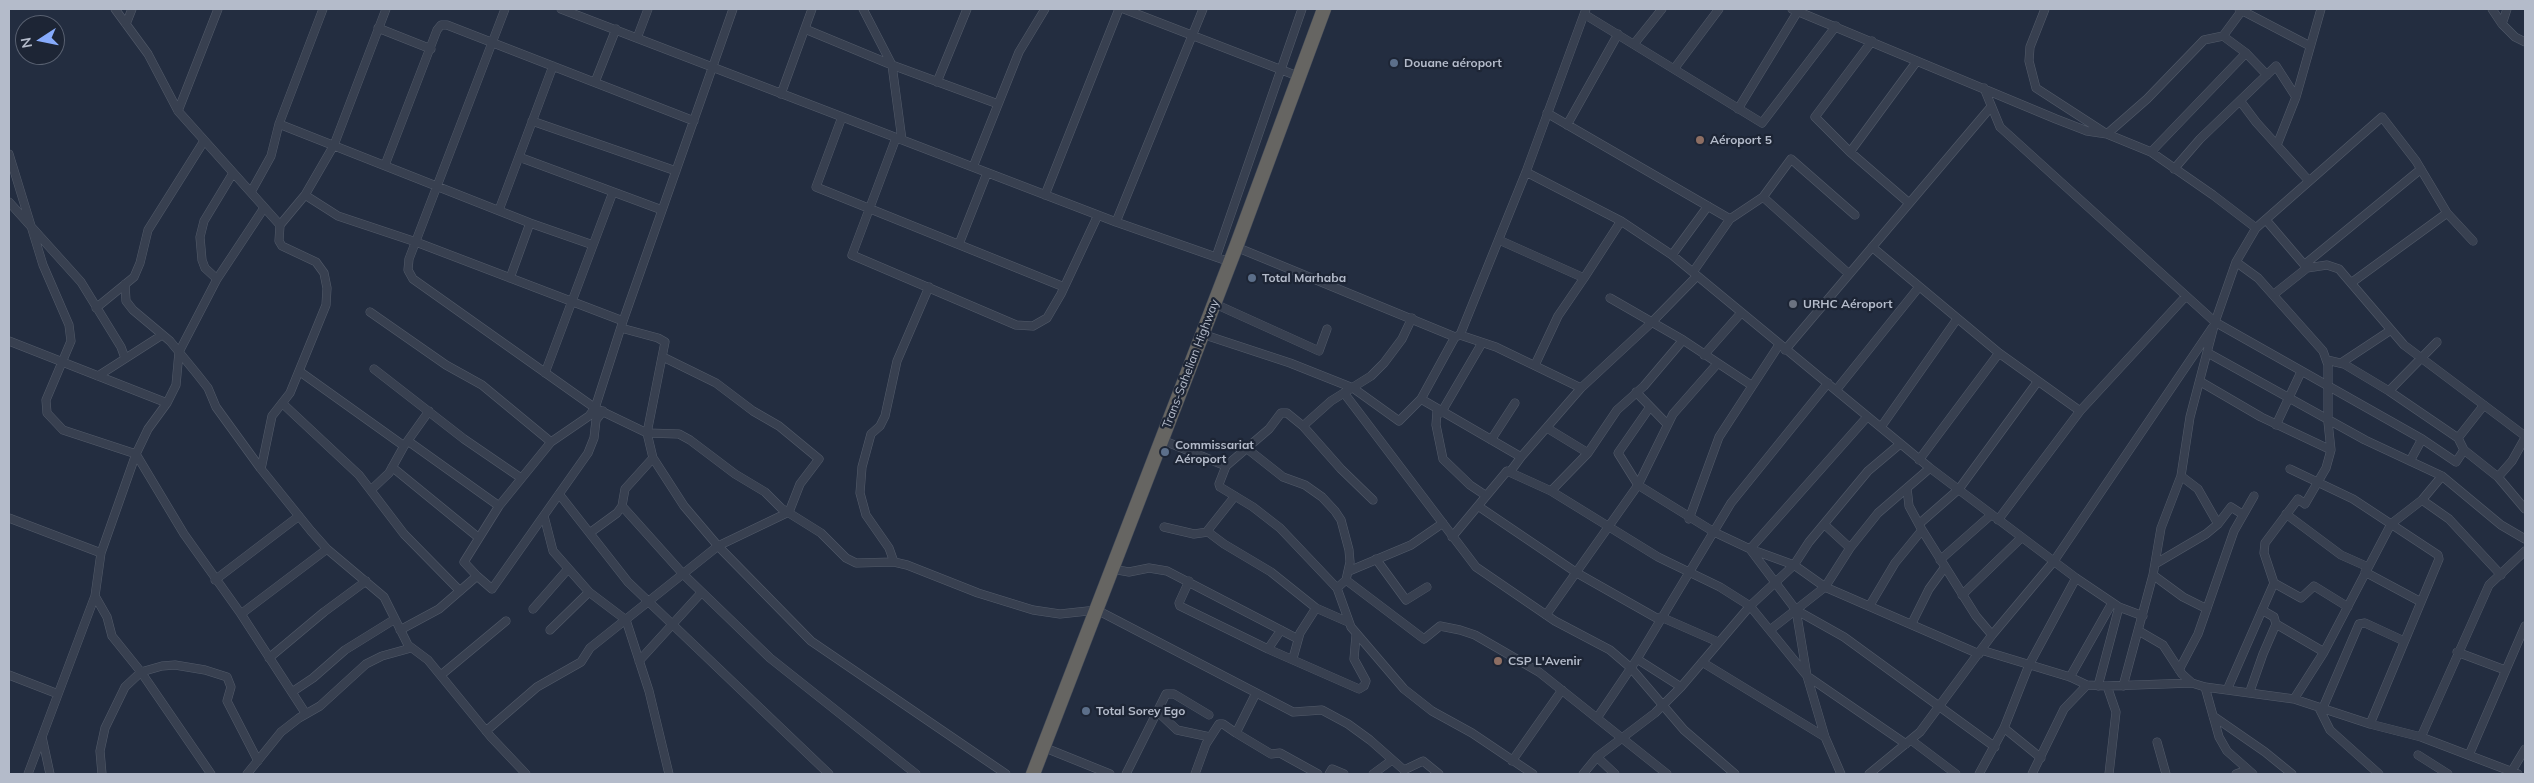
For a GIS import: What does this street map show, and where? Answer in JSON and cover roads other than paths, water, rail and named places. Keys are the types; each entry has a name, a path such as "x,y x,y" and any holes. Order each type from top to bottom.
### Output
{"highway":[{"name":"Trans-Sahelian Highway","path":"1033,774 1082,641 1097,610 1236,247 1324,9"}],"street":[{"path":"115,9 148,54 178,111 280,225"},
{"path":"126,24 132,9"},
{"path":"178,111 218,9"},
{"path":"250,192 271,156 279,124 323,9"},
{"path":"261,469 272,416 290,393 326,305 327,288 324,273 316,262 282,246 279,241 280,225 305,195 334,145 386,9"},
{"path":"505,9 409,259 408,270 412,279 599,410 647,433 679,434 690,440 735,474 765,492 789,512 821,532 846,558 856,563 894,562 978,593 1033,610 1060,614 1097,610 1293,712 1322,710 1348,724 1404,770 1423,761 1439,774"},
{"path":"561,9 1116,222 1230,262"},
{"path":"637,38 648,9"},
{"path":"599,410 551,442 499,506 464,562 492,590 588,453 594,438 596,420 599,410 622,324 733,9"},
{"path":"781,94 812,9"},
{"path":"863,9 892,65 899,139 852,255 1024,327 1033,326 1046,318 1064,287 1098,215"},
{"path":"937,82 967,9"},
{"path":"973,167 1018,52 1045,9"},
{"path":"1045,195 1119,9"},
{"path":"1124,9 1300,77"},
{"path":"1116,222 1203,9"},
{"path":"1216,257 1302,9"},
{"path":"1634,44 1662,9"},
{"path":"1674,69 1719,9"},
{"path":"2045,9 2029,54 2031,76 2036,88 2107,134"},
{"path":"2107,134 2148,100 2204,40 2223,36 2240,9 2310,46"},
{"path":"2278,145 2296,97 2321,9"},
{"path":"2492,9 2502,24 2515,37 2525,42"},
{"path":"2502,24 2507,9"},
{"path":"1738,108 1795,10 2079,128 2107,134 2151,152 2214,195 2256,228"},
{"path":"1202,334 1290,363 1353,388 1399,421 1421,399 1457,336 1526,172 1585,11 1618,34 1762,123 1836,26"},
{"path":"385,165 431,49 436,30 441,26 447,25 694,121"},
{"path":"378,28 431,49"},
{"path":"595,82 616,29"},
{"path":"804,29 892,65 998,104"},
{"path":"1567,125 1618,34"},
{"path":"2223,36 2246,53 2267,75"},
{"path":"1872,41 1815,117 1850,152 1909,203"},
{"path":"2151,152 2246,53"},
{"path":"1850,152 1917,60"},
{"path":"499,210 553,66"},
{"path":"2174,169 2200,139 2241,102 2276,66 2296,97"},
{"path":"1984,88 1990,108 2000,127 2215,322 2300,372 2422,439 2456,462 2464,450"},
{"path":"2241,102 2309,181"},
{"path":"1689,519 1719,437 1751,385 1782,347 1849,274 1990,108"},
{"path":"1547,113 1730,219"},
{"path":"842,117 816,187 1064,287"},
{"path":"2123,686 2153,575 2161,528 2181,476 2190,417 2201,382 2215,322 2236,262 2256,228 2382,117 2421,169 2448,213 2473,241"},
{"path":"532,121 676,171"},
{"path":"279,124 530,223 593,245"},
{"path":"96,308 125,284 137,271 148,230 204,141"},
{"path":"9,154 29,224 47,276 70,326 71,341 61,361 45,405 47,413 57,427 136,454 184,534 241,614 306,714"},
{"path":"519,157 662,210"},
{"path":"1510,472 1581,388 1651,323 1695,274 1730,219 1764,197 1791,159 1855,215"},
{"path":"2273,295 2421,169"},
{"path":"1526,172 1620,221 1672,255 1740,313 1837,389 1867,417 1919,460 1994,518 2115,605 2143,616"},
{"path":"959,244 988,173"},
{"path":"217,279 205,268 202,260 200,237 204,221 233,174"},
{"path":"545,373 613,192"},
{"path":"305,195 338,216 416,242 662,339 665,342 663,356 647,433 653,458 684,506 718,546 811,641 1006,774"},
{"path":"1764,197 1849,274"},
{"path":"9,202 81,282 121,347 125,358"},
{"path":"1672,255 1708,206"},
{"path":"28,774 95,596 101,553 136,454 148,429 167,402 176,385 179,352 217,279 264,208"},
{"path":"2351,283 2448,213"},
{"path":"2266,220 2305,266"},
{"path":"1535,365 1558,316 1620,221"},
{"path":"510,278 530,223"},
{"path":"1498,240 1584,278"},
{"path":"1236,247 1457,336 1482,342 1581,388"},
{"path":"1872,247 1999,353 2080,411"},
{"path":"2227,690 2274,583 2264,548 2298,499 2305,504 2326,468 2331,450 2328,420 2327,360 2322,351 2258,278 2236,262"},
{"path":"2305,266 2327,265 2339,269 2404,345 2519,430 2525,437 2512,461 2498,477"},
{"path":"125,284 126,301 133,310 179,352 208,388 216,407 261,469 299,516 327,549 384,597 411,648 428,660 486,731 526,774"},
{"path":"894,562 889,548 866,515 860,494 862,467 870,434 880,426 885,416 897,361 929,287"},
{"path":"1837,389 1919,287"},
{"path":"1940,560 1994,518 2080,411 2186,296"},
{"path":"1610,298 1683,340 1704,356 1751,385"},
{"path":"1214,303 1319,350 1327,329"},
{"path":"370,312 446,365 482,384 551,442"},
{"path":"1704,356 1740,313"},
{"path":"1303,426 1384,363 1402,339 1412,318"},
{"path":"1881,427 1957,319"},
{"path":"1869,774 1908,742 1939,708 1992,635 2054,561 2215,322"},
{"path":"2341,363 2391,330"},
{"path":"98,376 162,335"},
{"path":"1551,491 1588,453 1617,410 1644,386 1683,340"},
{"path":"9,341 167,402"},
{"path":"1482,342 1439,412 1436,424 1443,459 1470,485 1485,495"},
{"path":"2390,390 2437,342"},
{"path":"1919,460 1999,353"},
{"path":"2208,353 2328,420 2442,476 2501,526 2525,539"},
{"path":"486,731 537,687 581,662 590,648 718,546 789,512 800,484 819,459 779,426 753,411 716,382 663,356"},
{"path":"2327,360 2341,363 2390,390 2458,438 2464,450 2498,477 2525,510"},
{"path":"1546,614 1638,485 1667,424 1717,364"},
{"path":"374,368 464,439 521,478"},
{"path":"299,371 499,506"},
{"path":"2276,425 2300,372"},
{"path":"1870,605 1895,563 1920,527 1958,489 2038,381"},
{"path":"2201,382 2276,425 2331,450"},
{"path":"1597,718 1631,668 1731,503 1828,383"},
{"path":"1636,392 1667,424"},
{"path":"1344,393 1476,567 1546,614 1610,650 1631,668 1662,706 1702,746 1735,774"},
{"path":"1421,399 1439,412 1521,457"},
{"path":"282,403 349,464 404,534 445,574 460,592"},
{"path":"1491,440 1516,404"},
{"path":"2458,438 2484,405"},
{"path":"1650,407 1618,453 1638,485 1689,519 1750,549 1794,565 1826,587 1980,652 2070,677 2087,685 2123,686 2192,683 2205,687 2250,691 2294,699 2320,709 2420,737 2513,773 2525,749"},
{"path":"371,490 389,473 429,411"},
{"path":"1373,500 1303,426 1287,413 1281,413 1264,433 1245,447 1226,466 1219,485 1280,528 1337,588 1348,622 1356,635 1418,701 1533,774"},
{"path":"1750,549 1867,417"},
{"path":"2519,430 2525,423"},
{"path":"1547,428 1588,453"},
{"path":"2410,461 2422,439"},
{"path":"1162,440 1226,466"},
{"path":"1583,774 1597,757 1662,706 1682,687 1750,606 1794,565 1809,542 1868,471 1900,444"},
{"path":"1245,447 1283,477 1305,486 1322,497 1341,520 1348,540 1350,562 1346,580 1337,588"},
{"path":"591,532 617,513 622,506 625,488 653,458"},
{"path":"392,467 479,538"},
{"path":"1770,630 1826,587 1850,548 1878,512 1930,468"},
{"path":"2290,468 2318,484 2353,499 2438,555 2438,565 2370,724"},
{"path":"1452,537 1485,495 1507,471 1551,491 1658,557 1720,587 1750,606 1807,676 1956,774"},
{"path":"2181,476 2198,489 2218,524"},
{"path":"2294,699 2324,652 2391,524 2422,500 2442,476"},
{"path":"1907,488 1909,506 1920,527 1962,596 1992,635"},
{"path":"559,494 591,532 628,582 829,774"},
{"path":"1208,532 1235,496"},
{"path":"2179,670 2197,637 2242,514 2254,496"},
{"path":"2422,500 2448,519 2501,575"},
{"path":"622,506 682,574 776,664 916,774"},
{"path":"1478,506 1577,573 1660,618 1718,642"},
{"path":"2155,564 2206,534 2218,524 2231,507 2242,514"},
{"path":"2286,514 2341,555 2421,602"},
{"path":"215,580 299,516"},
{"path":"544,516 554,551 568,569 589,592 626,620 669,774"},
{"path":"9,518 101,553"},
{"path":"1349,571 1411,545 1442,523"},
{"path":"1824,525 1850,548"},
{"path":"1164,527 1194,534 1208,532 1224,544 1272,572 1316,608 1348,622"},
{"path":"1962,596 2021,538"},
{"path":"241,614 327,549"},
{"path":"1750,549 1796,610 1844,637 1994,747"},
{"path":"2420,737 2457,652 2490,584 2525,551"},
{"path":"1376,559 1406,600 1427,587"},
{"path":"1912,623 1929,589 1945,567"},
{"path":"1112,569 1129,572 1157,568 1189,581 1298,640"},
{"path":"533,609 568,569"},
{"path":"2153,575 2182,597 2207,608"},
{"path":"400,630 439,610 476,576"},
{"path":"1979,774 2004,728 2029,665 2076,578"},
{"path":"1346,580 1424,639 1441,626 1475,635 1539,672 1666,774"},
{"path":"269,658 324,612 366,581"},
{"path":"1189,581 1179,603 1180,606 1268,649 1293,658 1349,685 1362,688 1366,681 1354,659 1356,635"},
{"path":"2274,583 2302,598 2314,586 2348,607"},
{"path":"550,630 589,592"},
{"path":"639,661 701,592"},
{"path":"95,596 107,617 112,636 141,672 211,774"},
{"path":"2070,677 2115,605"},
{"path":"2098,686 2115,605"},
{"path":"1293,658 1298,640 1316,608"},
{"path":"1796,610 1807,676 1825,737 1841,774"},
{"path":"2250,691 2262,654 2276,624 2274,617 2262,610"},
{"path":"292,692 313,678 345,650 395,619"},
{"path":"441,675 506,621"},
{"path":"2320,709 2359,624 2365,623 2404,641"},
{"path":"2276,624 2324,652"},
{"path":"2469,755 2525,626"},
{"path":"1268,649 1280,630"},
{"path":"2139,632 2163,645 2179,670 2192,683"},
{"path":"247,774 281,732 320,706 366,664 382,656 411,648"},
{"path":"2457,652 2505,670"},
{"path":"1636,659 1682,687"},
{"path":"1702,662 1825,737"},
{"path":"102,774 100,751 105,728 125,687 141,672 162,666 205,670 227,677 231,687 228,701 258,761"},
{"path":"9,675 58,694"},
{"path":"2032,774 2064,709 2087,685"},
{"path":"2107,686 2116,712 2109,774"},
{"path":"2205,687 2219,737 2227,751 2250,772"},
{"path":"1512,761 1562,690"},
{"path":"1126,774 1163,697 1169,693 1209,715"},
{"path":"1236,733 1256,693"},
{"path":"2320,709 2330,730 2380,774"},
{"path":"1157,711 1177,730 1210,736"},
{"path":"2213,716 2265,752 2292,774"},
{"path":"1195,774 1210,736 1221,723 1271,754 1280,753 1318,774"},
{"path":"2004,728 2041,758"},
{"path":"42,736 50,774"},
{"path":"2157,742 2166,774"},
{"path":"1043,747 1110,774"},
{"path":"2418,755 2448,774"},
{"path":"1597,757 1615,774"},
{"path":"1373,774 1392,760"},
{"path":"1329,774 1333,769 1344,774"},
{"path":"2236,774 2250,772"}],"place":[{"name":"Douane aéroport","path":"1394,63"},
{"name":"Aéroport 5","path":"1700,140"},
{"name":"Total Marhaba","path":"1252,278"},
{"name":"URHC Aéroport","path":"1793,304"},
{"name":"Commissariat Aéroport","path":"1165,452"},
{"name":"CSP L'Avenir","path":"1498,661"},
{"name":"Total Sorey Ego","path":"1086,711"}]}
